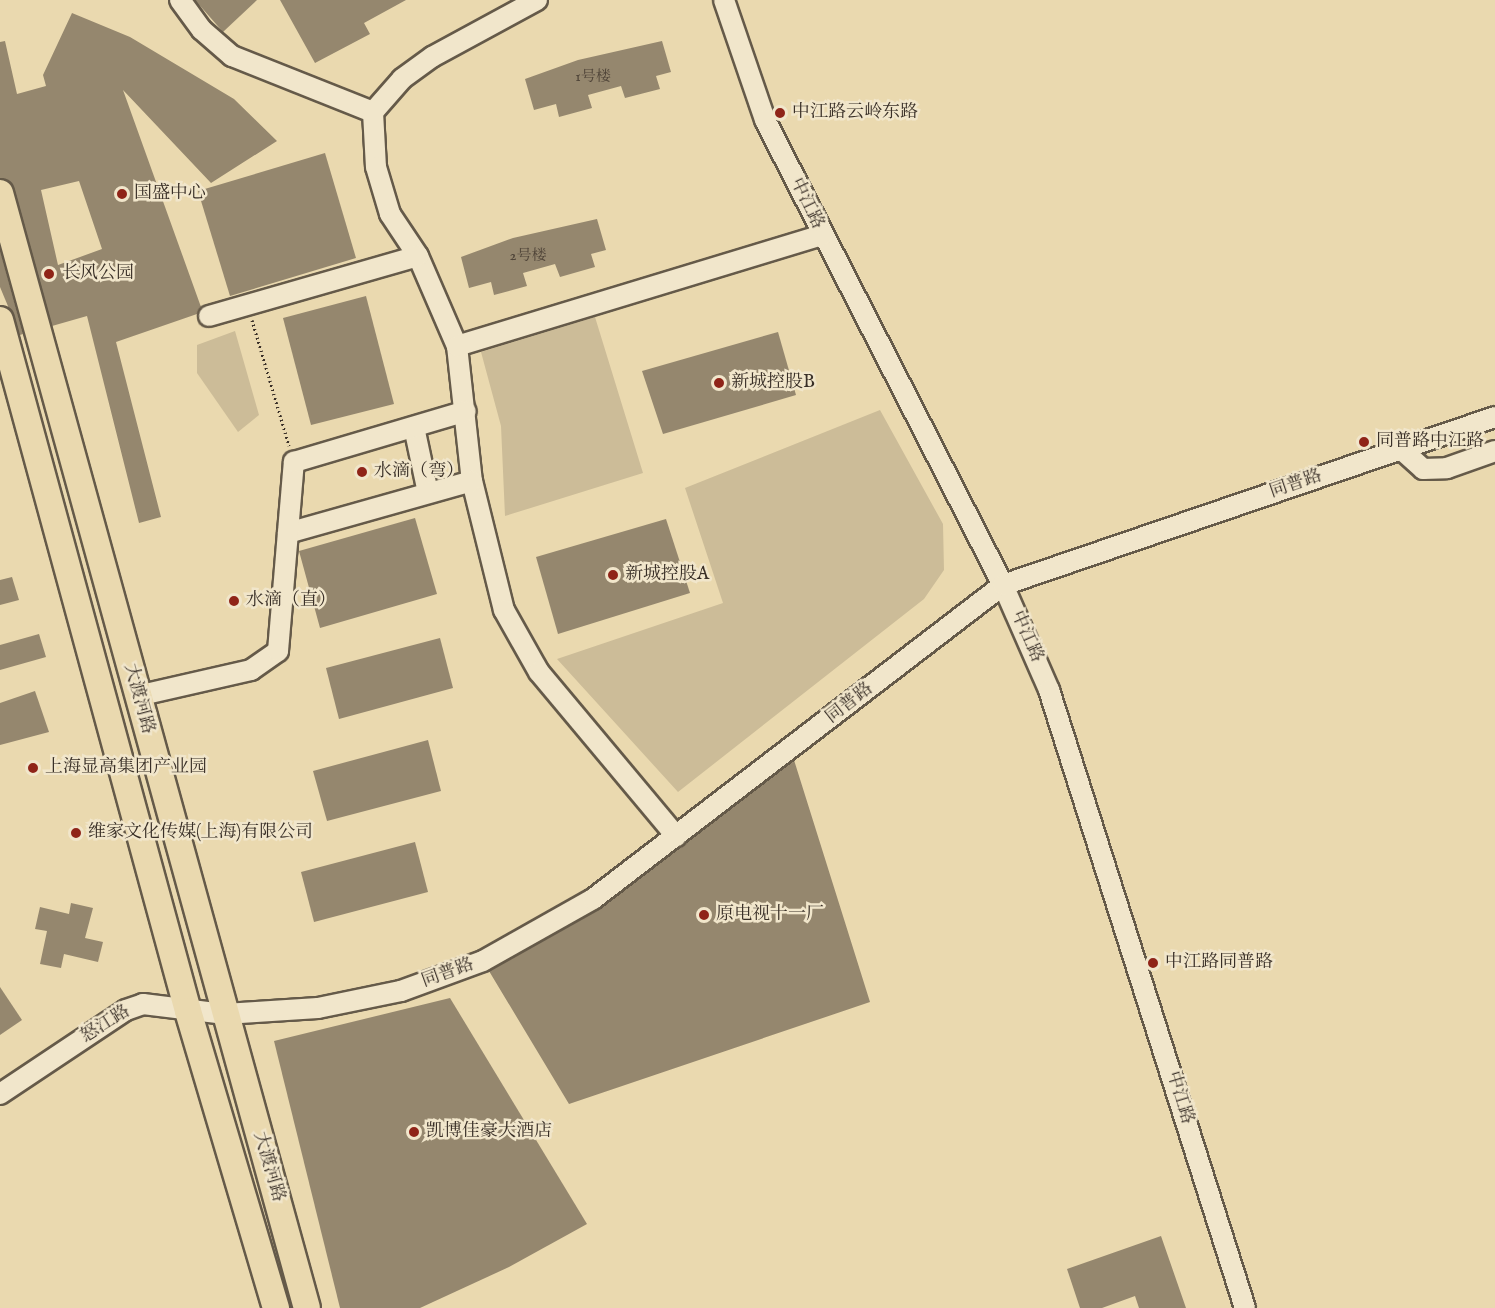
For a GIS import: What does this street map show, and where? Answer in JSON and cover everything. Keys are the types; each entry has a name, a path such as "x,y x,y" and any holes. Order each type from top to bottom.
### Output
{"main road":[{"name":"大渡河路","path":"0,193 307,1308"},
{"name":"大渡河路","path":"0,320 188,1011 276,1308"}],"street":[{"path":"180,0 202,30 232,56 373,112"},
{"path":"537,0 432,57 402,79 373,112 376,167 390,214 418,256 457,346 472,481 504,610 539,672 676,836"},
{"name":"中江路","path":"724,0 765,120 1003,585 1049,690 1245,1308"},
{"path":"457,346 822,235"},
{"path":"209,316 418,256"},
{"path":"137,696 251,670 278,651 294,462 466,411"},
{"name":"同普路","path":"225,1014 318,1008 401,991 454,972 524,940 592,899 1003,585 1495,417"},
{"path":"414,427 428,493"},
{"path":"1401,449 1423,469 1447,468 1495,451"},
{"path":"288,532 472,481"},
{"name":"怒江路","path":"0,1094 126,1010 143,1004 162,1003 188,1011 225,1014"}],"path":[{"path":"248,305 294,462"}],"shaded area":[{"path":"595,317 643,473 505,516 501,426 481,352"},
{"path":"235,331 259,415 238,432 197,373 197,345"},
{"path":"880,410 943,524 944,570 924,599 678,792 557,659 723,603 685,488"}],"building":[{"path":"195,0 257,0 223,32"},
{"path":"280,0 406,0 364,23 370,34 315,63"},
{"path":"72,13 130,37 234,99 277,141 211,183 123,90 201,307 197,314 116,342 161,517 139,523 87,316 52,326 14,189 10,182 0,178 0,42 5,41 17,94 46,86 43,75","holes":["79,181 102,249 58,265 41,190"]},
{"path":"662,41 671,72 656,76 660,89 625,98 621,86 588,95 592,108 559,117 556,104 534,110 525,79 578,60"},
{"path":"325,153 356,258 230,296 198,191"},
{"path":"597,219 606,250 591,254 595,267 560,277 555,264 523,273 527,286 494,295 491,282 469,288 461,257 513,238"},
{"path":"0,250 23,334 20,335 0,287"},
{"path":"366,296 394,404 311,425 283,318"},
{"name":"新城控股B","path":"778,332 796,395 663,434 642,371"},
{"path":"415,518 437,594 320,628 299,551"},
{"name":"新城控股A","path":"666,519 690,593 558,634 536,557"},
{"path":"12,577 19,600 0,605 0,580"},
{"path":"39,634 46,657 0,670 0,645"},
{"path":"440,638 453,688 339,719 326,668"},
{"path":"35,691 49,732 0,745 0,703"},
{"path":"428,740 441,791 327,821 313,771"},
{"name":"原电视十一厂","path":"794,760 870,1002 569,1104 489,971 600,909"},
{"path":"415,842 428,892 314,922 301,872"},
{"path":"71,903 93,908 85,938 103,942 98,962 64,954 61,968 40,964 47,931 35,929 40,907 69,914"},
{"path":"0,987 22,1020 0,1035"},
{"name":"凯博佳豪大酒店","path":"450,998 587,1224 509,1267 420,1308 340,1308 274,1041"},
{"path":"1161,1236 1186,1308 1139,1308 1135,1296 1102,1308 1080,1308 1067,1269"}],"place":[{"name":"中江路云岭东路","path":"780,113"},
{"name":"国盛中心","path":"122,194"},
{"name":"长风公园","path":"49,274"},
{"name":"新城控股B","path":"719,383"},
{"name":"同普路中江路","path":"1364,442"},
{"name":"水滴（弯）","path":"362,472"},
{"name":"新城控股A","path":"613,575"},
{"name":"水滴（直）","path":"234,601"},
{"name":"上海显高集团产业园","path":"33,768"},
{"name":"维家文化传媒(上海)有限公司","path":"76,833"},
{"name":"原电视十一厂","path":"704,915"},
{"name":"中江路同普路","path":"1153,963"},
{"name":"凯博佳豪大酒店","path":"414,1132"}]}
